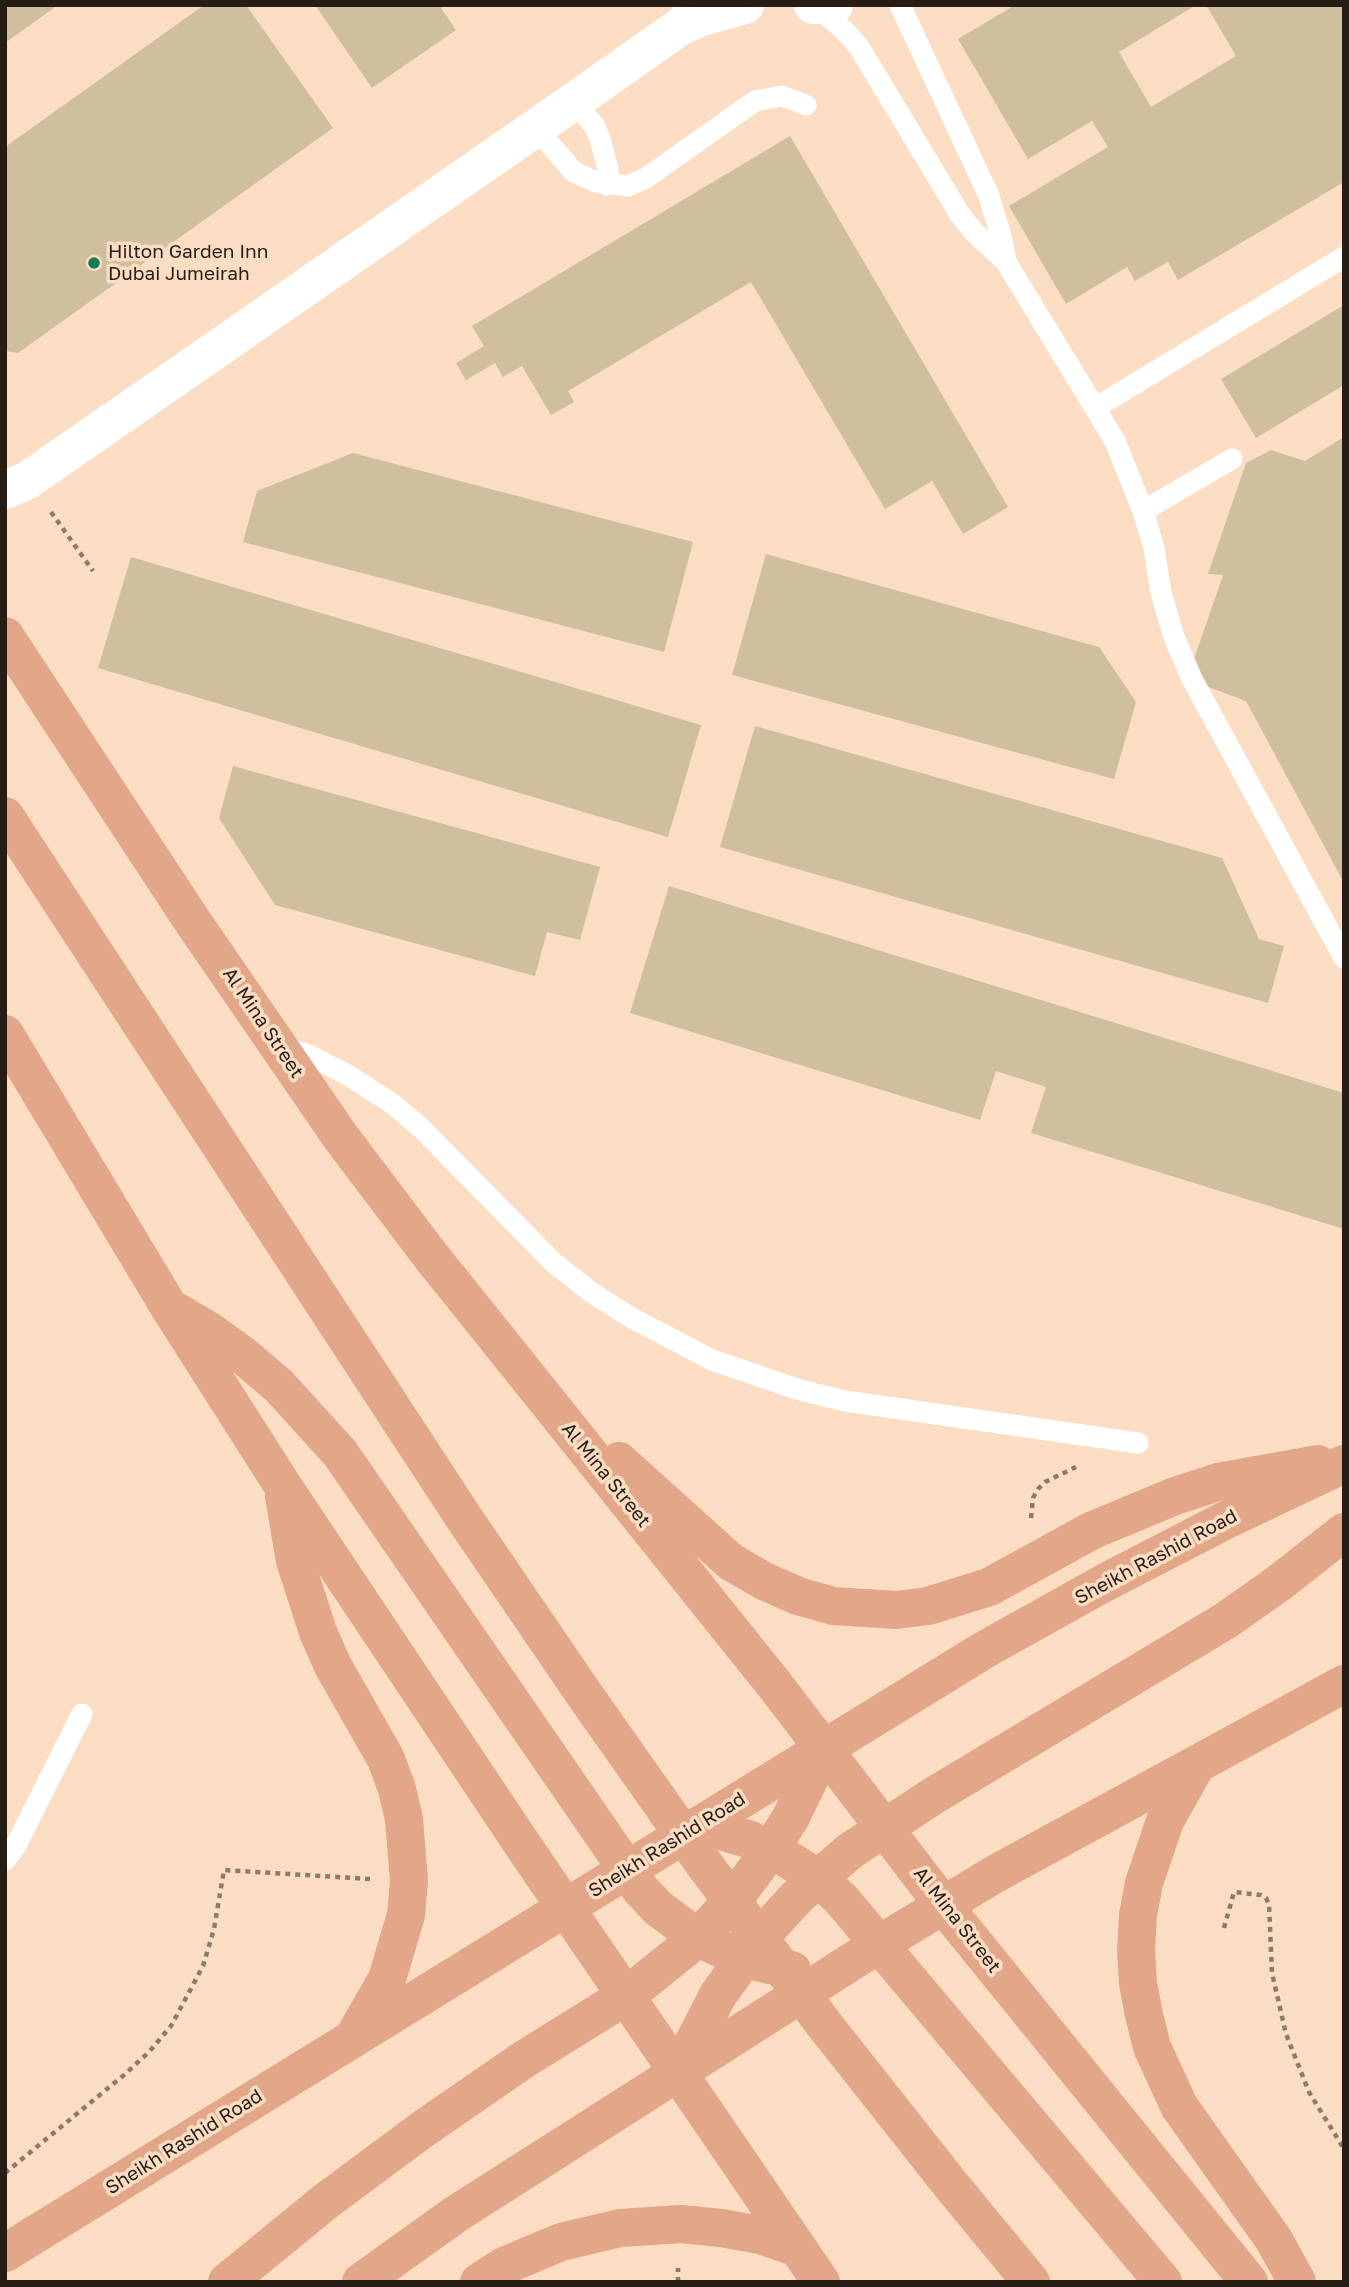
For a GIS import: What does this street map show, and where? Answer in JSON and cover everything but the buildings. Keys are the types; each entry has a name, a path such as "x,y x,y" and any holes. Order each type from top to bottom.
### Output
{"main road":[{"name":"Al Mina Street","path":"5,636 191,919 340,1136 429,1255 824,1749 944,1906 1249,2282"},
{"path":"5,816 464,1518 584,1694 701,1860 823,2023 1031,2282"},
{"path":"5,1034 169,1307 283,1486 565,1907 821,2282"},
{"path":"169,1307 208,1330 262,1371 310,1418 340,1453 626,1870 658,1908 698,1938 743,1959 773,1967 835,1973"},
{"path":"523,1371 731,1562 798,1596 833,1606 897,1610 929,1606 979,1591 1093,1530 1133,1512 1218,1482 1306,1465 1344,1462"},
{"name":"Sheikh Rashid Road","path":"5,2253 984,1650 1104,1583 1344,1462"},
{"path":"283,1486 295,1561 318,1633 351,1699 376,1741 397,1789 409,1850 410,1881 406,1915 387,1979 353,2038"},
{"path":"678,2073 713,2005 743,1959 778,1917 850,1851 1225,1621 1344,1532"},
{"path":"362,2282 456,2214 881,1943 995,1874 1344,1684"},
{"path":"227,2282 326,2201 423,2129 523,2060 626,1996 698,1938 737,1895 771,1849 791,1817 824,1749"},
{"path":"1198,1764 1165,1821 1144,1883 1138,1915 1136,1951 1144,2015 1152,2047 1179,2106 1274,2240 1297,2282"},
{"path":"699,1825 748,1839 771,1849 818,1878 841,1899 881,1943 1163,2282"},
{"path":"479,2282 504,2266 551,2245 590,2233 620,2228 681,2224 721,2228 760,2235 798,2248"}],"street":[{"path":"9,492 573,102 691,16 702,17 745,5"},
{"path":"814,6 834,5"}],"lane":[{"path":"900,5 989,196 1006,262"},
{"path":"814,6 846,32 859,47 959,214 1006,262 1115,441 1143,511 1154,548 1161,593 1174,637 1192,679 1344,958"},
{"path":"535,127 574,172 617,187 637,183 755,101 782,96 806,105"},
{"path":"573,102 594,125 600,139 608,169 607,185"},
{"path":"1095,408 1344,257"},
{"path":"1143,511 1232,459"},
{"path":"277,1044 309,1055 348,1075 394,1105 421,1128 555,1263 591,1292 630,1317 712,1360 800,1390 845,1401 1138,1443"},
{"path":"5,1860 15,1847 82,1714"}],"path":[{"path":"1031,1522 1033,1498 1038,1489 1045,1482 1076,1467 1091,1448 1094,1437"},
{"path":"5,2173 124,2075 149,2052 171,2026 203,1966 214,1929 224,1870 410,1881"},
{"path":"1224,1928 1234,1892 1266,1898 1269,1904 1272,1973 1286,2034 1308,2092 1344,2149"},
{"path":"678,2268 678,2282"}],"place":[{"name":"Hilton Garden Inn Dubai Jumeirah","path":"94,263"}]}
